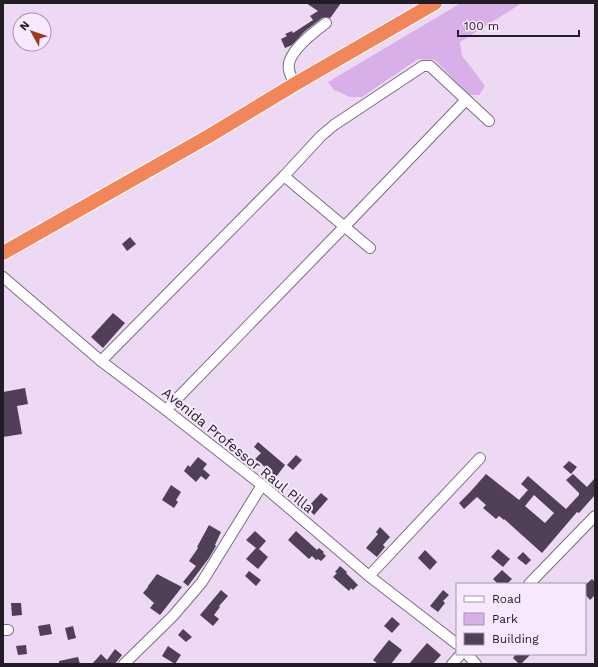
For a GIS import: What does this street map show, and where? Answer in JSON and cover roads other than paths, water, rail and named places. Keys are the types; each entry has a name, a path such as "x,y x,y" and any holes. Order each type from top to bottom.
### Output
{"highway":[{"path":"3,253 202,140 435,3"}],"street":[{"path":"295,84 289,70 289,62 301,43 326,23"},
{"path":"101,361 284,176 321,136 334,125 423,66 430,66 489,121"},
{"path":"166,410 466,100"},
{"path":"284,176 370,248"},
{"name":"Avenida Professor Raul Pilla","path":"3,277 101,361 262,485 369,576 456,643"},
{"path":"369,576 480,458"},
{"path":"124,664 173,616 202,582 262,485"},
{"path":"530,583 595,516"},
{"path":"452,664 460,655"},
{"path":"469,655 476,664"}]}
